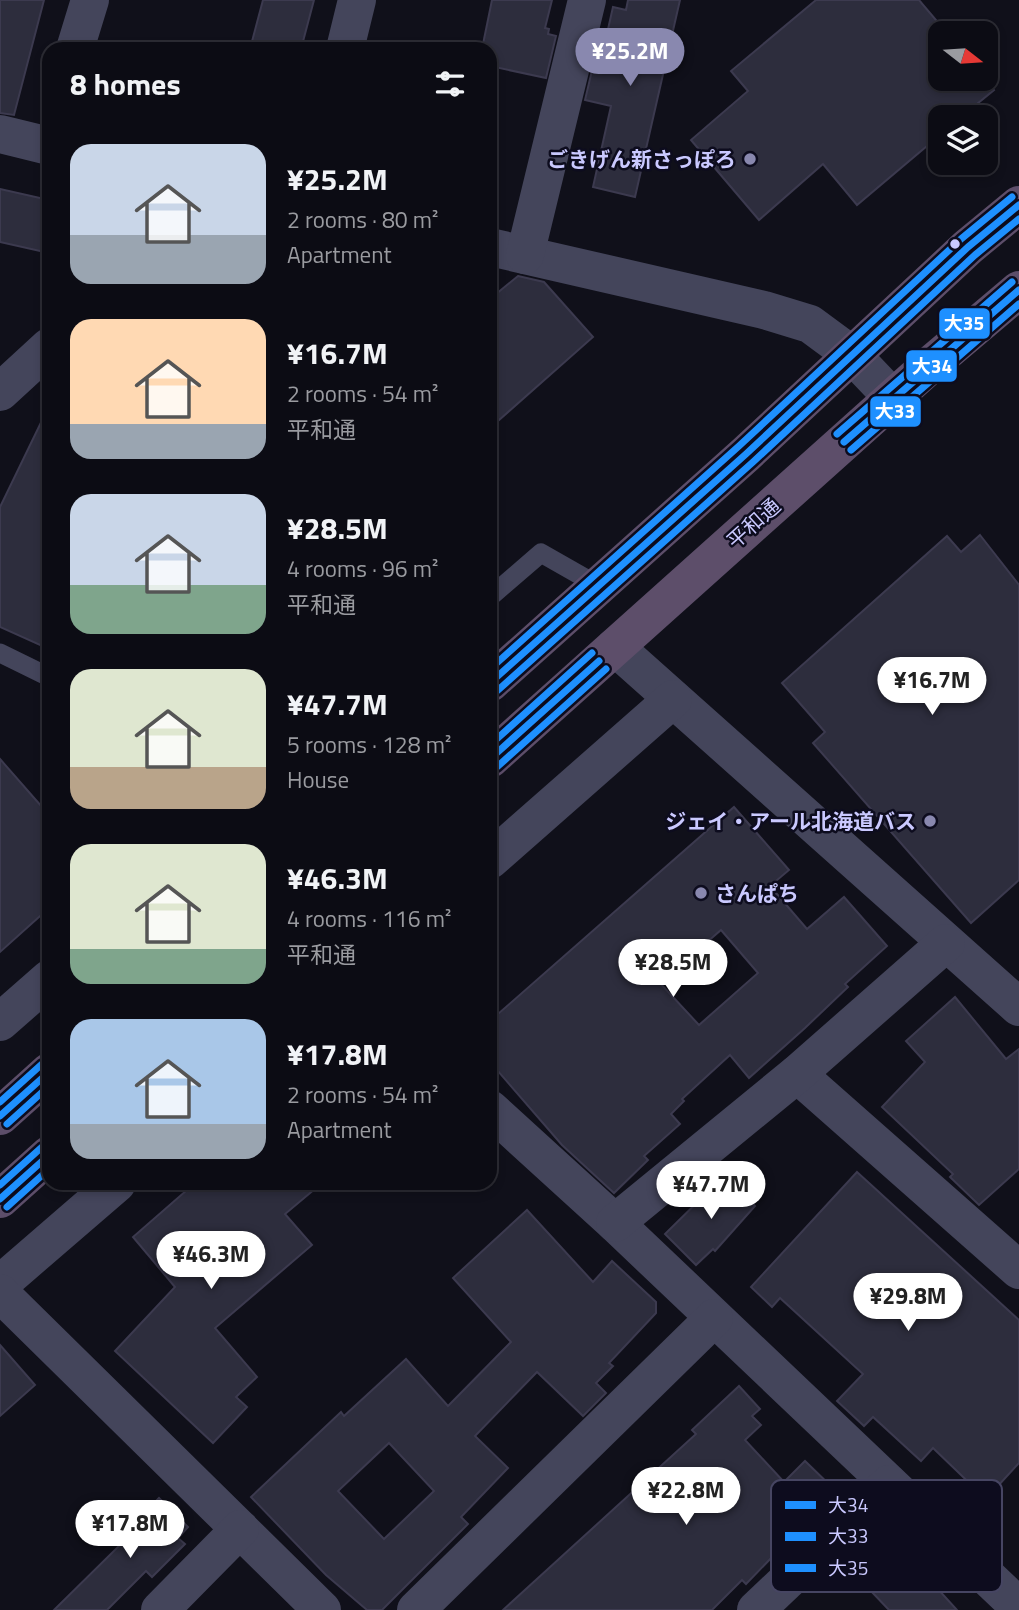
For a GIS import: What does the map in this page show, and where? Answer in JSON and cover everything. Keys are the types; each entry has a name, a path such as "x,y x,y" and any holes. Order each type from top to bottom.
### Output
{"highway":[{"path":"497,677 968,247 1019,205"},
{"name":"平和通","path":"497,753 893,398 1019,290"},
{"path":"0,1116 42,1078"},
{"path":"0,1199 42,1161"}],"street":[{"path":"77,42 90,0"},
{"path":"347,42 357,0"},
{"path":"587,0 508,251 780,314 810,324 852,355 893,398"},
{"path":"0,134 42,140"},
{"path":"0,391 42,353"},
{"path":"615,647 1019,1007"},
{"path":"497,854 673,699"},
{"path":"615,1223 797,1074 946,943"},
{"path":"0,1022 42,985"},
{"path":"797,1074 1019,1270"},
{"path":"497,1115 615,1223 885,1480"},
{"path":"0,1284 109,1190"},
{"path":"0,1293 322,1610"},
{"path":"416,1610 714,1318"},
{"path":"160,1610 240,1529"},
{"path":"1002,1591 1019,1607"},
{"path":"756,1610 775,1592"}],"lane":[{"path":"497,591 541,553 599,586"},
{"path":"0,653 42,674"}],"building":[{"path":"0,0 44,0 14,115 0,113"},
{"path":"263,0 314,0 303,42 252,42"},
{"path":"492,0 552,0 545,28 549,29 548,34 556,36 546,78 497,68 497,42 483,42"},
{"path":"628,0 680,0 635,197 593,187 611,106 585,100 598,45 604,47 613,7 626,10"},
{"path":"816,0 919,0 937,21 928,21 928,91 993,91 976,105 928,105 928,145 857,205 823,164 759,220 691,140 748,91 731,71"},
{"path":"0,189 42,198 42,251 0,242"},
{"path":"518,276 544,282 593,337 497,422 497,293"},
{"path":"42,420 42,646 0,627 0,507"},
{"path":"980,535 1019,585 1019,880 971,923 813,743 825,732 782,683 947,536 961,552"},
{"path":"0,759 42,807 42,914 0,952"},
{"path":"734,807 789,870 770,886 807,929 844,897 887,946 845,984 848,987 749,1078 730,1055 682,1099 684,1101 671,1114 680,1124 644,1156 648,1160 614,1193 562,1145 497,1070 497,1015","holes":["721,930 758,973 699,1025 660,983"]},
{"path":"955,997 1006,1059 1019,1049 1019,1169 979,1205 950,1177 953,1174 882,1107 925,1062 906,1041"},
{"path":"857,1172 1019,1320 1019,1463 1002,1482 966,1480 933,1448 921,1461 873,1417 864,1426 837,1401 863,1374 780,1298 772,1307 751,1287"},
{"path":"725,1175 755,1206 715,1251 713,1249 696,1265 665,1234"},
{"path":"187,1190 314,1190 285,1214 312,1245 215,1328 257,1377 236,1397 247,1407 213,1443 115,1351 175,1287 133,1237"},
{"path":"527,1210 593,1282 612,1261 656,1302 656,1313 609,1363 613,1366 596,1383 606,1393 583,1416 537,1372 475,1436 508,1468 461,1517 468,1524 382,1610 367,1610 326,1575 251,1497 341,1412 344,1416 406,1359 448,1406 511,1342 453,1278","holes":["389,1443 434,1491 384,1539 338,1491"]},
{"path":"0,1345 35,1385 0,1416"},
{"path":"739,1386 760,1409 752,1416 761,1425 745,1440 782,1480 771,1480 771,1558 746,1584 742,1580 712,1610 503,1610 696,1434 692,1430"},
{"path":"805,1461 825,1480 786,1480"},
{"path":"159,1498 188,1527 178,1538 185,1544 152,1577 146,1571 107,1610 54,1610 120,1545 117,1541"},
{"path":"872,1592 940,1592 957,1610 889,1610"}],"transit line":[{"name":"大35","path":"497,663 739,446 961,239 1012,197"},
{"name":"大34","path":"497,677 746,454 968,247 1019,205"},
{"name":"大33","path":"497,691 753,462 975,255 1019,219"},
{"name":"大35","path":"837,434 1012,282"},
{"name":"大34","path":"844,442 1019,290"},
{"name":"大33","path":"851,450 1019,304"},
{"name":"大35","path":"497,739 592,653"},
{"name":"大34","path":"497,753 599,661"},
{"name":"大33","path":"497,767 606,669"},
{"name":"大35","path":"0,1102 42,1064"},
{"name":"大34","path":"0,1116 42,1078"},
{"name":"大33","path":"7,1124 42,1092"},
{"name":"大35","path":"0,1185 42,1147"},
{"name":"大34","path":"0,1199 42,1161"},
{"name":"大33","path":"7,1207 42,1175"}],"place":[{"name":"ごきげん新さっぽろ","path":"750,159"},
{"name":"ジェイ・アール北海道バス","path":"930,821"},
{"name":"さんぱち","path":"701,893"}]}
